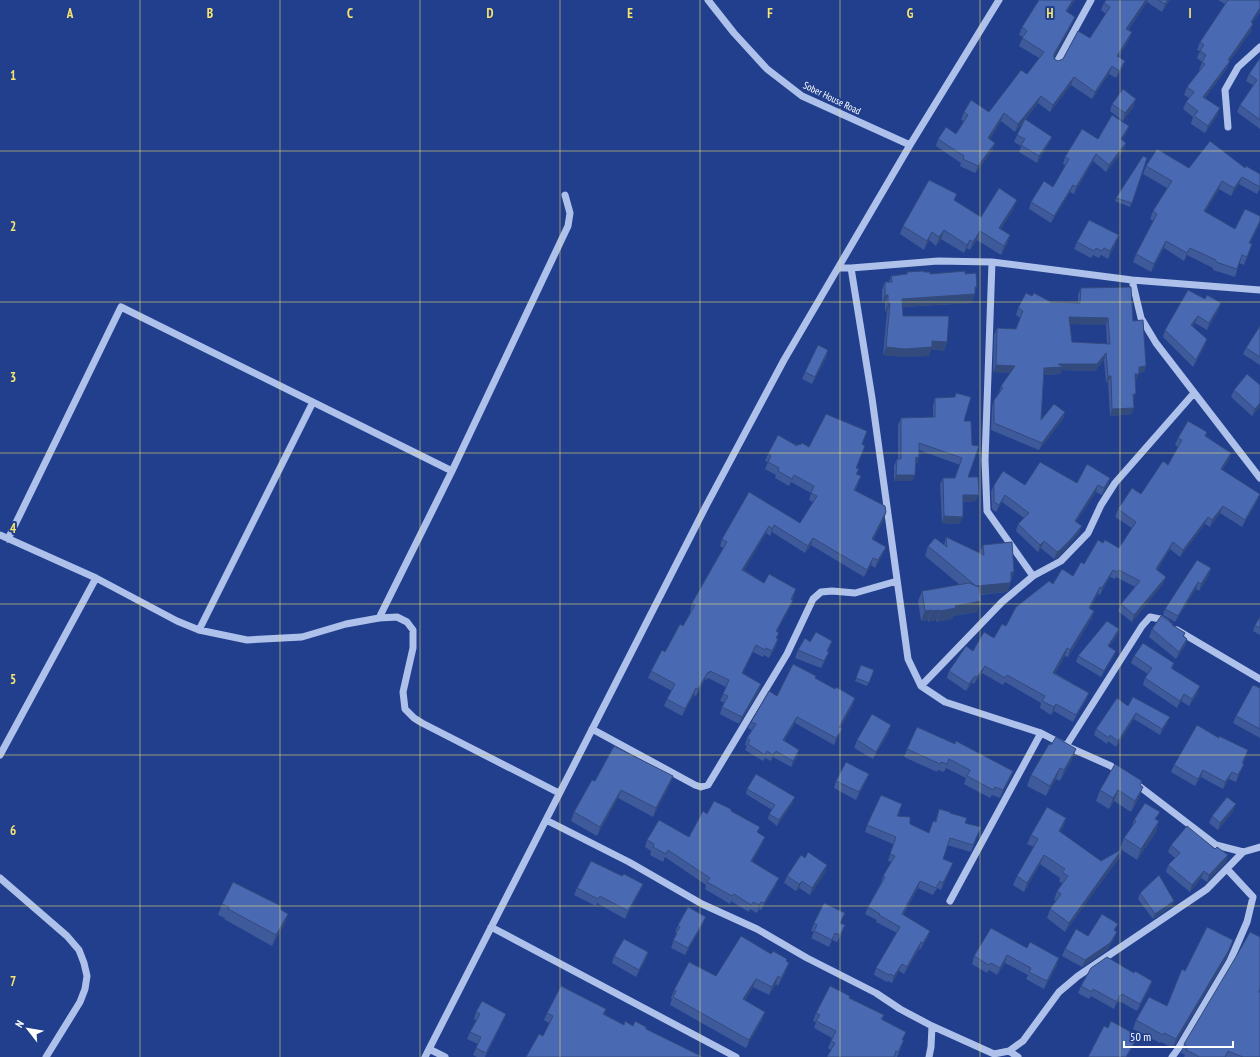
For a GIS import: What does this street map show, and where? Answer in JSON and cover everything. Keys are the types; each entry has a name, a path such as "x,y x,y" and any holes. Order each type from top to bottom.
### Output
{"street":[{"name":"Sober House Road","path":"708,0 767,69 802,96 910,145"},
{"path":"425,1057 706,506 781,367 910,145 999,0"},
{"path":"1056,64 1091,0"},
{"path":"1228,128 1225,90 1238,67 1260,47"},
{"path":"379,618 452,471 568,226 570,213 565,195"},
{"path":"838,268 938,261 992,262 1132,280 1260,290"},
{"path":"992,262 985,460 987,511 1033,576"},
{"path":"851,268 872,398 908,659 921,686 945,702 1041,733 1111,766 1216,845 1243,852"},
{"path":"1132,280 1141,318 1156,343 1260,478"},
{"path":"8,539 121,307 452,471"},
{"path":"921,686 1002,602 1033,576 1061,561 1088,533 1101,505 1115,483 1194,393"},
{"path":"199,630 313,402"},
{"path":"0,535 96,578 177,621 199,630 247,640 302,637 346,624 379,618 397,617 407,622 413,630 413,648 404,692 406,709 414,718 559,793"},
{"path":"0,755 96,578"},
{"path":"592,729 695,785 702,787 708,785 787,654 813,599 821,592 832,591 855,593 897,581"},
{"path":"1066,746 1142,626 1150,617 1160,620 1260,679"},
{"path":"950,901 1041,733"},
{"path":"546,820 629,862 702,904 757,929 807,958 876,993 900,1009 932,1026 994,1054 1009,1051 1023,1041 1059,992 1078,976 1206,890 1243,852 1260,847"},
{"path":"1172,1057 1230,961 1247,922 1253,897 1227,869"},
{"path":"0,878 67,936 78,950 84,963 87,976 85,989 80,1002 46,1057"},
{"path":"491,927 736,1057"},
{"path":"929,1057 932,1026"},
{"path":"429,1049 445,1057"},
{"path":"1009,1051 1018,1057"}],"building":[{"path":"1039,0 1073,0 1066,11 1075,17 1054,54 1054,59 1058,61 1063,59 1078,31 1090,38 1110,7 1104,3 1106,0 1146,0 1126,29 1132,32 1117,56 1125,61 1119,71 1112,66 1095,92 1074,77 1053,105 1041,96 1018,124 1004,113 988,138 995,143 978,166 963,159 964,156 938,139 946,127 956,134 968,115 964,112 971,100 989,112 1021,70 1027,74 1044,52 1022,38 1027,31 1022,27"},
{"path":"1158,0 1168,0 1165,4"},
{"path":"1228,0 1260,0 1260,8 1251,22 1253,24 1228,60 1230,61 1203,97 1220,108 1208,126 1194,116 1198,111 1186,102 1194,92 1187,87 1205,64 1202,62 1206,55 1200,51 1204,45 1200,42"},
{"path":"1260,58 1260,120 1240,105 1257,80 1249,74"},
{"path":"1123,89 1136,99 1125,113 1112,104"},
{"path":"1112,115 1129,126 1121,139 1126,143 1109,165 1096,154 1076,187 1073,185 1054,216 1031,202 1044,181 1053,187 1069,159 1065,157 1082,129 1098,139"},
{"path":"1025,119 1052,137 1039,156 1021,145 1025,139 1017,135"},
{"path":"1210,141 1245,168 1246,166 1260,174 1260,187 1242,177 1234,188 1222,181 1204,211 1235,229 1245,209 1260,216 1260,221 1249,243 1252,244 1247,257 1242,255 1237,269 1216,262 1216,260 1190,248 1187,253 1166,241 1154,264 1136,254 1157,214 1153,211 1172,181 1146,166 1157,149 1189,168"},
{"path":"1143,156 1147,158 1132,203 1116,198"},
{"path":"929,180 957,194 954,200 981,217 999,188 1017,200 999,228 1010,235 1004,246 980,231 973,242 970,240 967,245 944,230 939,237 932,232 927,241 903,226"},
{"path":"1089,220 1119,235 1110,251 1104,248 1102,251 1096,248 1094,251 1077,242"},
{"path":"965,271 965,274 976,273 977,287 975,287 975,294 902,299 903,316 949,316 947,342 932,341 932,347 905,349 886,347 890,303 888,304 888,295 885,295 885,282 892,282 891,276 907,274 907,272 930,272 930,274"},
{"path":"1131,287 1133,321 1143,320 1146,366 1139,367 1139,374 1135,374 1136,394 1133,394 1134,408 1112,409 1111,376 1108,376 1106,353 1097,364 1058,364 1063,367 1044,368 1041,420 1054,404 1065,412 1042,443 994,423 994,400 1003,388 1001,386 1015,366 996,365 997,328 1016,329 1023,311 1018,308 1026,293 1032,296 1034,293 1051,302 1080,303 1081,288","holes":["1069,317 1108,318 1110,344 1072,342"]},
{"path":"1188,290 1205,299 1207,295 1221,303 1209,323 1198,316 1191,325 1207,339 1196,360 1165,330"},
{"path":"1260,326 1260,357 1246,348"},
{"path":"818,345 828,350 815,377 805,372"},
{"path":"1247,374 1260,385 1260,403 1255,409 1234,390"},
{"path":"956,393 971,397 964,421 971,421 972,445 979,446 968,477 978,477 979,495 963,495 963,517 944,516 943,478 955,478 962,458 919,443 919,458 916,457 915,475 896,475 897,459 901,459 901,418 935,417 935,398 955,397"},
{"path":"826,414 867,431 862,444 865,446 856,468 859,469 856,474 861,476 854,490 885,506 886,512 872,539 886,547 878,560 873,558 867,570 813,538 808,546 774,525 772,529 769,526 742,570 764,583 769,574 796,589 791,599 793,600 776,631 779,633 776,638 778,639 772,651 766,648 765,650 756,645 742,673 761,684 742,717 722,707 728,696 723,694 729,680 710,671 698,689 696,688 685,709 667,699 675,684 651,671 662,650 665,652 680,624 683,626 695,605 692,603 727,542 722,539 749,492 800,523 817,496 811,493 814,486 794,475 792,479 778,471 779,468 768,462 771,456 768,454 778,435 797,446 798,444 800,445 802,443 809,447"},
{"path":"1188,421 1207,432 1205,436 1231,453 1221,469 1260,494 1245,520 1223,506 1212,520 1208,517 1183,550 1173,542 1156,569 1166,577 1134,615 1121,604 1140,581 1119,570 1117,572 1113,570 1102,588 1100,587 1089,608 1094,611 1070,650 1067,648 1053,673 1089,693 1076,715 1056,704 1054,707 1042,701 1045,696 1007,675 1005,678 985,666 977,677 975,676 969,684 949,671 966,646 973,651 984,632 994,638 1002,624 1006,626 1016,607 1049,581 1053,584 1062,569 1073,576 1081,562 1084,564 1098,540 1103,543 1105,540 1119,548 1136,522 1118,509 1132,488 1141,494 1163,461 1168,465 1182,440 1178,438"},
{"path":"1040,462 1077,483 1087,464 1110,478 1104,488 1098,485 1075,521 1082,526 1057,552 1044,541 1040,545 1018,524 1029,513 1005,495 999,505 994,502 994,485 1003,471 1025,485"},
{"path":"946,537 984,555 983,545 1012,542 1014,572 1011,572 1011,581 1009,583 976,586 928,546 935,538 947,547"},
{"path":"1197,560 1211,568 1201,584 1198,582 1178,616 1165,609"},
{"path":"969,583 979,587 981,601 955,606 956,608 940,611 925,611 922,591"},
{"path":"1161,616 1185,633 1183,636 1187,639 1179,652 1152,629"},
{"path":"1260,617 1260,628 1255,625"},
{"path":"1107,621 1119,629 1108,646 1116,651 1104,671 1078,656"},
{"path":"816,632 832,641 827,651 829,652 824,661 798,650 805,638 810,642"},
{"path":"1143,643 1174,663 1171,668 1200,686 1192,699 1184,694 1180,701 1145,678 1152,668 1134,656"},
{"path":"793,664 816,676 815,678 835,689 836,687 855,698 839,727 842,729 836,738 797,717 783,740 799,750 793,761 776,751 773,755 767,751 765,755 748,744 750,740 747,738 756,724 751,722 769,691 777,696"},
{"path":"861,665 874,670 869,683 856,678"},
{"path":"1253,685 1260,688 1260,729 1236,716"},
{"path":"1133,697 1170,717 1162,729 1136,713 1118,741 1110,735 1109,738 1096,729 1117,698 1128,706"},
{"path":"872,714 891,725 876,752 857,740"},
{"path":"1197,725 1219,738 1219,736 1248,750 1242,763 1244,764 1238,775 1232,772 1225,782 1203,770 1198,779 1174,765"},
{"path":"917,727 955,744 956,741 1013,771 1003,790 995,787 993,790 967,776 970,770 949,759 947,764 941,762 940,764 907,749"},
{"path":"1056,737 1076,749 1064,770 1060,768 1050,786 1031,775 1049,744 1051,745"},
{"path":"614,746 673,776 656,808 621,790 600,827 574,812 592,780 595,781"},
{"path":"846,762 869,774 859,792 836,781"},
{"path":"1115,764 1142,781 1140,785 1143,787 1135,801 1118,790 1113,798 1100,790"},
{"path":"756,774 795,797 779,820 769,814 775,805 747,789"},
{"path":"881,795 902,804 897,816 910,817 910,824 929,833 933,821 936,822 939,809 967,818 965,823 981,827 973,845 950,838 943,859 953,863 943,883 940,881 936,888 920,881 902,914 930,931 923,943 921,942 907,967 902,964 894,976 876,968 900,927 868,907 885,877 883,876 895,856 890,854 896,837 867,825"},
{"path":"1227,797 1236,804 1220,823 1212,816"},
{"path":"714,801 731,809 731,811 760,827 757,832 765,837 751,861 779,878 764,903 761,902 759,905 753,902 751,905 734,894 732,896 707,882 710,878 668,850 666,854 653,847 654,844 647,840 659,820 689,837 703,811 707,814"},
{"path":"1145,803 1160,812 1155,819 1159,821 1141,849 1124,838 1136,821 1134,820"},
{"path":"1047,807 1066,818 1059,831 1101,861 1122,849 1069,923 1050,909 1061,894 1057,891 1068,876 1062,872 1065,869 1044,855 1027,883 1017,876 1038,839 1031,835"},
{"path":"1187,826 1215,849 1217,847 1228,855 1209,875 1204,871 1192,885 1168,865 1180,853 1171,845"},
{"path":"808,852 827,865 812,888 802,881 799,884 787,876 801,855 805,858"},
{"path":"591,861 622,876 624,874 643,884 628,911 600,896 598,899 577,888"},
{"path":"1159,875 1174,901 1155,914 1140,893"},
{"path":"233,882 281,906 280,909 288,914 276,935 228,909 229,907 222,904"},
{"path":"824,903 845,913 840,923 845,925 840,935 835,933 832,940 814,931 817,925 814,923"},
{"path":"688,907 706,917 688,948 673,940 680,927 678,925"},
{"path":"1102,914 1118,924 1114,930 1117,932 1110,943 1085,960 1065,949 1076,929 1088,936"},
{"path":"1207,927 1233,940 1229,950 1176,1039 1164,1033 1163,1035 1136,1020 1149,997 1167,1006 1182,969 1185,971"},
{"path":"991,928 1027,948 1030,942 1059,958 1047,981 1029,972 1031,968 1007,955 1000,968 991,963 989,965 974,956"},
{"path":"1250,932 1260,937 1260,1057 1243,1057 1228,1051 1225,1057 1198,1057 1186,1050 1188,1047 1184,1044"},
{"path":"741,936 771,954 773,951 787,959 786,961 789,963 781,978 778,976 772,987 756,979 743,999 765,1012 749,1040 673,997 676,991 674,990 689,962 716,976"},
{"path":"624,939 648,952 639,970 614,956"},
{"path":"1107,957 1134,973 1135,971 1152,981 1140,1004 1122,994 1117,1002 1093,989 1092,992 1081,986 1091,968"},
{"path":"561,986 606,1009 603,1014 624,1025 625,1021 633,1026 635,1021 646,1027 646,1029 703,1057 526,1057 539,1034 543,1036 553,1016 547,1013"},
{"path":"830,986 850,996 849,998 884,1015 881,1019 906,1032 902,1040 904,1040 898,1052 896,1051 894,1057 827,1057 835,1043 831,1041 836,1031 816,1021 820,1015 816,1013"},
{"path":"482,1001 506,1014 486,1053 476,1048 481,1037 470,1032 480,1014 476,1012"},
{"path":"1111,1021 1138,1036 1126,1057 1088,1057 1104,1026 1108,1028"}]}
